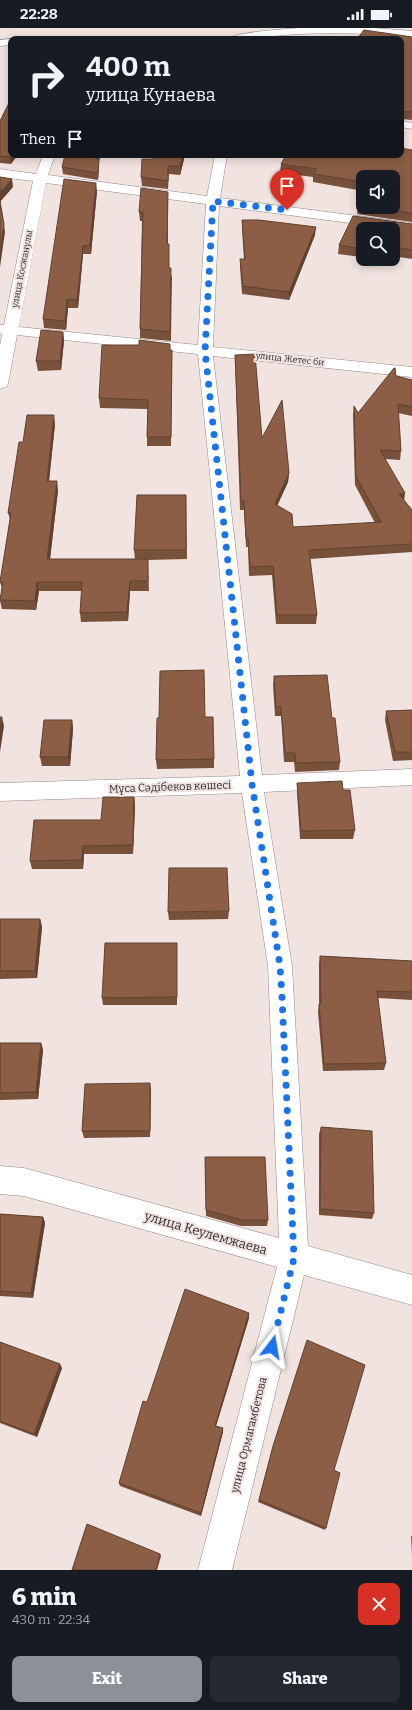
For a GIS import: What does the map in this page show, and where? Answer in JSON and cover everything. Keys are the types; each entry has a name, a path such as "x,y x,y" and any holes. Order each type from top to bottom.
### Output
{"street":[{"path":"246,36 305,29 377,29 412,34"},
{"name":"улица Косжанулы","path":"0,384 5,330 40,179 48,158"},
{"name":"улица Ормагамбетова","path":"215,1570 294,1258 280,966 252,784 205,351 213,201 220,158"},
{"path":"0,172 40,179 412,227"},
{"name":"улица Жетес би","path":"5,330 412,372"},
{"name":"Мұса Сәдібеков көшесі","path":"0,792 412,777"},
{"name":"улица Кеулемжаева","path":"0,1180 24,1182 412,1290"}],"building":[{"path":"364,30 412,37 412,112 404,111 404,36 359,36"},
{"path":"8,105 8,157 0,156 0,121"},
{"path":"404,149 412,150 412,213 400,211 400,170 356,170 356,181 313,174 317,169 281,164 284,158 404,158"},
{"path":"64,158 99,159 98,173 62,167"},
{"path":"182,158 180,166 168,166 168,181 141,177 142,159"},
{"path":"0,177 12,179 0,192"},
{"path":"64,179 96,183 90,245 83,246 77,300 67,299 65,321 43,319"},
{"path":"141,188 168,192 167,244 169,244 169,268 171,268 170,332 140,329 143,212 139,212"},
{"path":"0,201 4,224 0,250"},
{"path":"353,216 397,222 356,222 356,248 339,245"},
{"path":"242,220 259,220 316,227 289,292 243,286 240,259 245,259"},
{"path":"400,222 412,224 412,250 400,248"},
{"path":"41,330 63,332 60,361 36,361"},
{"path":"139,340 170,344 170,350 172,350 171,437 147,437 148,400 99,398 102,345 139,345"},
{"path":"255,354 262,438 282,400 289,473 275,504 292,514 293,527 381,522 356,476 354,406 358,413 394,368 396,376 412,380 412,407 398,404 401,451 380,450 405,493 399,494 412,510 412,544 309,550 317,615 277,615 273,566 250,567 248,538 246,538 244,501 241,501 235,355"},
{"path":"27,415 54,415 47,481 57,481 47,559 148,559 148,581 130,581 127,612 80,613 82,582 37,582 35,601 0,600 3,582 0,582 11,513 8,513 19,442 23,442"},
{"path":"137,495 186,495 186,550 134,550"},
{"path":"204,670 205,717 213,717 214,759 156,760 160,671"},
{"path":"327,675 332,718 335,718 340,762 296,763 295,753 285,753 281,707 276,707 274,676"},
{"path":"412,710 412,752 395,752 386,711"},
{"path":"0,717 2,717 0,729"},
{"path":"44,720 72,720 68,757 40,757"},
{"path":"342,781 343,790 350,790 355,830 301,831 297,783"},
{"path":"103,797 134,797 133,845 83,846 82,860 30,861 34,820 101,820"},
{"path":"169,868 227,868 229,911 168,912"},
{"path":"0,919 40,919 35,971 0,971"},
{"path":"105,943 177,943 177,997 102,998"},
{"path":"320,956 412,961 412,992 377,991 386,1063 324,1064 319,1004 321,1004"},
{"path":"0,1043 41,1043 36,1092 0,1093"},
{"path":"150,1083 150,1131 82,1131 85,1084"},
{"path":"321,1127 372,1131 374,1213 320,1209"},
{"path":"205,1157 265,1157 268,1220 242,1220 206,1210"},
{"path":"0,1214 43,1217 31,1293 0,1291"},
{"path":"185,1289 249,1313 215,1426 223,1428 201,1513 119,1483 143,1401 147,1402"},
{"path":"307,1340 365,1365 334,1470 340,1473 326,1528 259,1500 273,1446"},
{"path":"0,1342 60,1364 34,1434 0,1421"},
{"path":"87,1524 160,1554 156,1570 72,1570"}],"route":[{"path":"272,1347 294,1258 280,966 252,784 205,351 213,201 287,210"}]}
